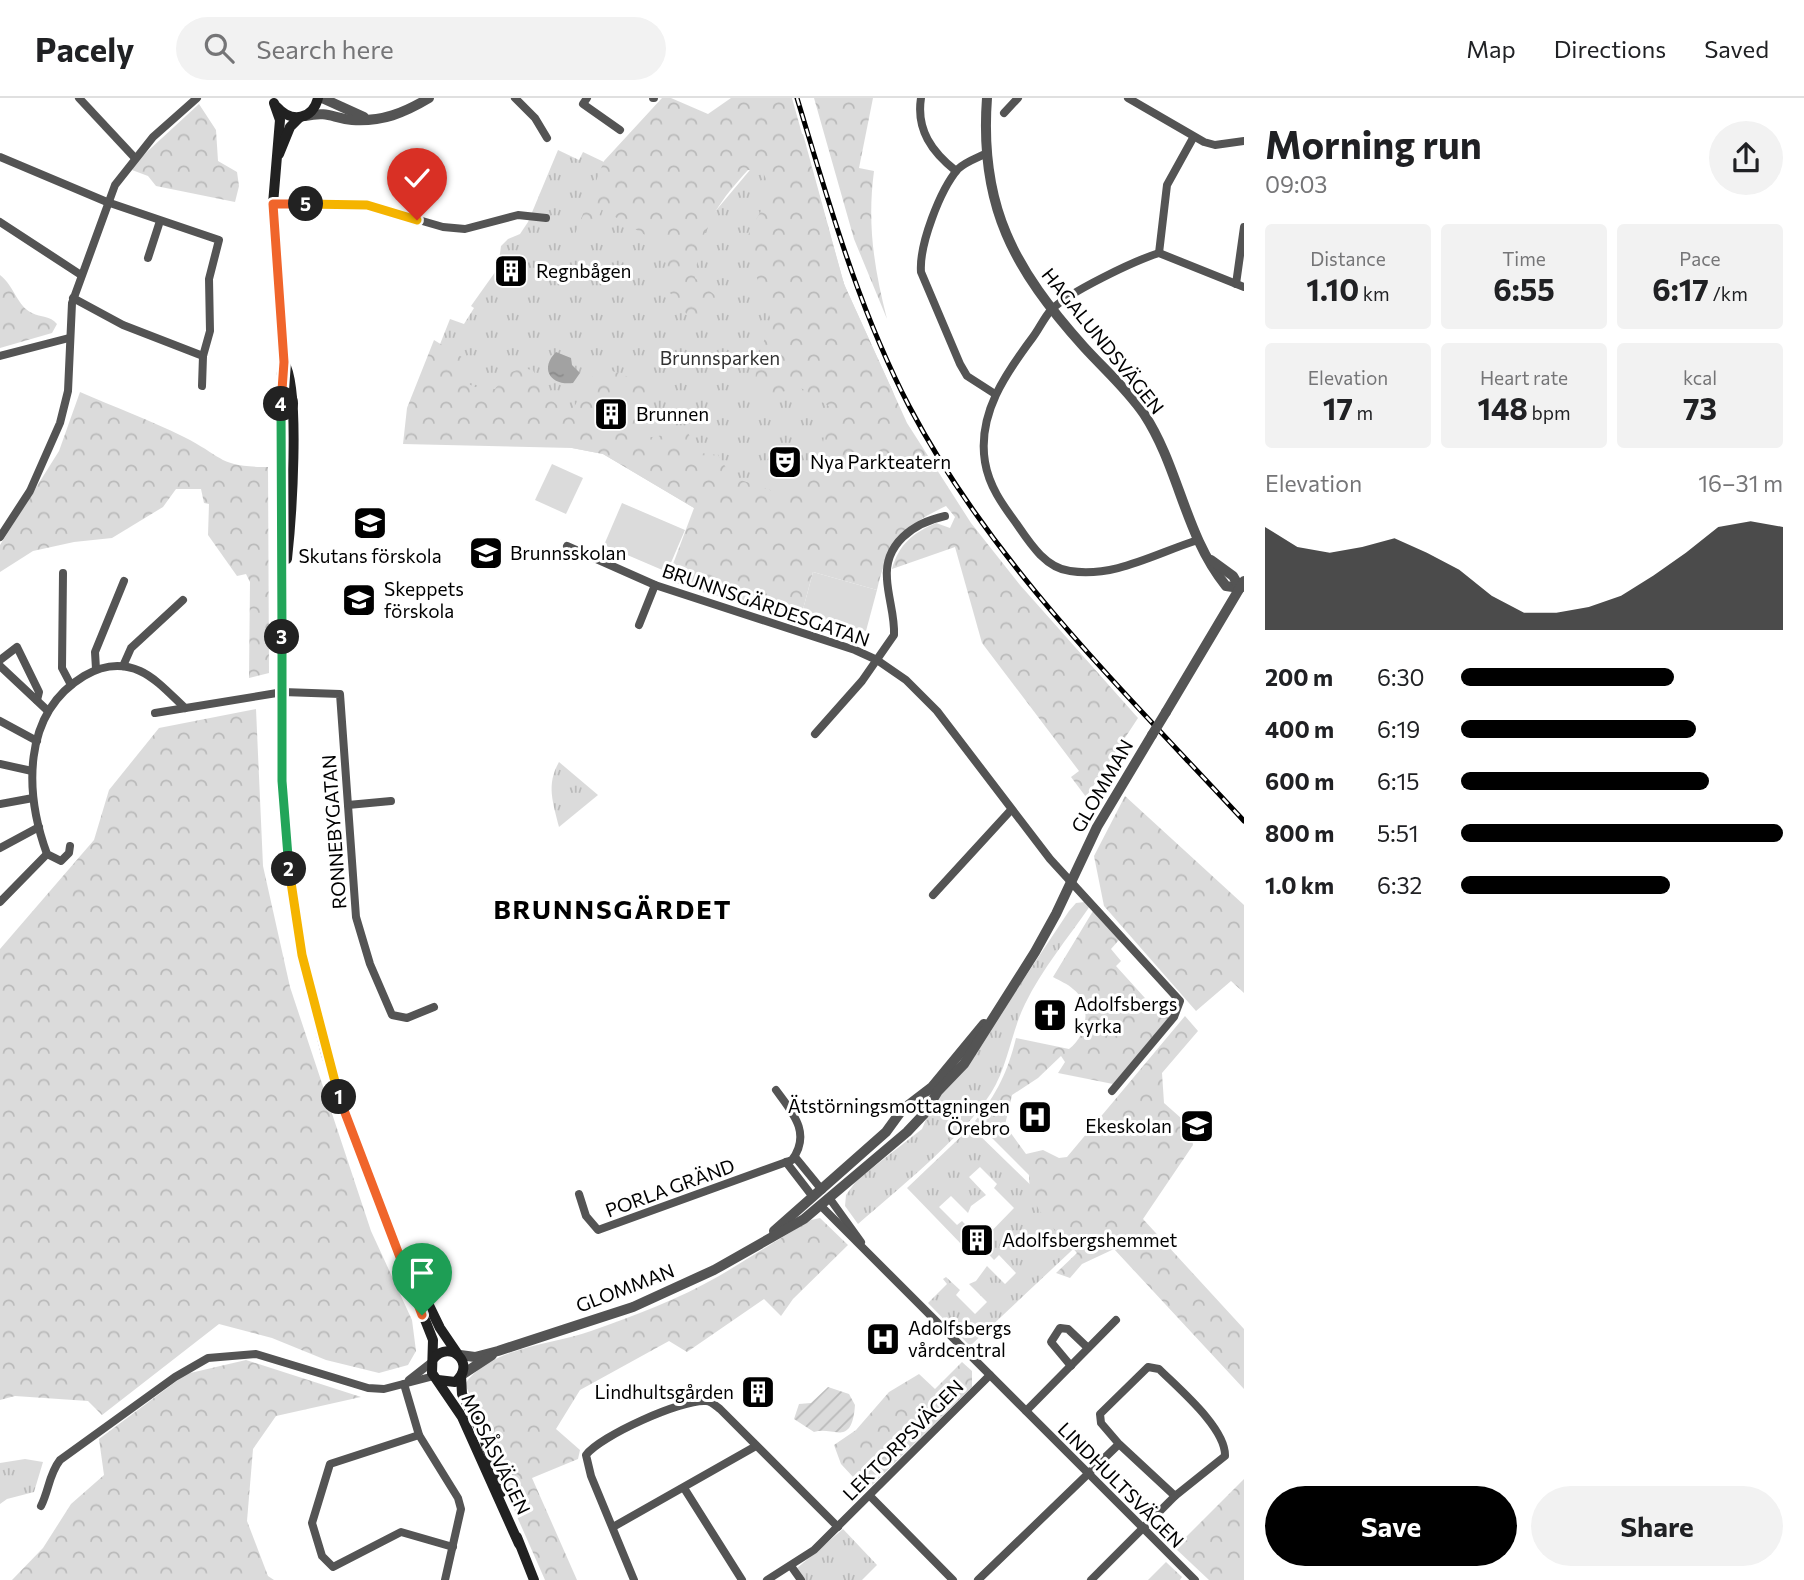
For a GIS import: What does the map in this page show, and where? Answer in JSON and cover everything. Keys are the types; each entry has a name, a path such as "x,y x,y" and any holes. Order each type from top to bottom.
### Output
{"main road":[{"path":"277,156 290,127 314,109 320,98"},
{"path":"274,100 285,115 302,117"},
{"path":"274,100 281,120 273,204 284,362 281,377 285,836 302,955 326,1054 346,1119 409,1275 464,1365 462,1375 451,1383 436,1378 433,1340 418,1293"},
{"path":"433,1361 442,1351 458,1354"},
{"name":"MOSÅSVÄGEN","path":"462,1375 462,1394 489,1453 519,1544"},
{"name":"MOSÅSVÄGEN","path":"436,1378 462,1418 534,1580"}],"street":[{"path":"79,98 134,157"},
{"path":"0,537 30,491 55,438 68,391 69,338 74,298 107,202 120,176 134,157 197,98"},
{"path":"320,98 368,119"},
{"path":"302,117 323,112 350,120 403,114 429,98"},
{"path":"515,98 535,118 547,138"},
{"path":"587,98 583,104 620,130"},
{"path":"921,98 919,109 925,136 934,151 956,171"},
{"name":"HAGALUNDSVÄGEN","path":"986,98 987,153 998,213 1008,243 1051,310 1144,414 1169,464 1198,540 1209,559 1234,576 1243,589"},
{"path":"1004,113 1018,98"},
{"path":"1128,98 1193,138 1216,145 1244,141"},
{"path":"1158,253 1167,186 1193,138"},
{"path":"987,153 956,171 922,245 921,272 967,376 995,394"},
{"path":"0,157 107,202 219,240 209,279 210,331 203,356 202,386"},
{"path":"273,204 367,205 443,227 466,229 517,215 546,218"},
{"path":"148,258 160,221"},
{"path":"0,222 81,275"},
{"path":"1198,540 1124,567 1078,572 1055,567 1041,556 1017,525 990,481 983,438 995,394 1051,310 1080,291 1158,253 1240,285 1244,227"},
{"path":"74,298 123,325 203,356"},
{"path":"0,356 69,338"},
{"path":"815,734 877,660 894,635 886,578 891,553 910,529 945,516"},
{"name":"BRUNNSGÄRDESGATAN","path":"567,546 655,585 877,660 906,680 937,711 1070,882 1095,905 1180,1001 1174,1017 1112,1091"},
{"path":"63,573 62,668 71,685"},
{"path":"96,669 95,652 124,581"},
{"path":"639,625 655,585"},
{"name":"GLOMMAN","path":"458,1354 475,1357 519,1345 633,1307 714,1270 825,1203 919,1120 938,1091 964,1064 1056,914 1108,807 1243,589"},
{"path":"123,666 131,648 183,600"},
{"path":"0,660 17,647 39,692 37,701"},
{"path":"0,666 48,711"},
{"path":"70,846 69,853 61,861 47,854 33,798 32,771 37,741 48,711 71,685 96,669 123,666 144,672 185,708"},
{"path":"155,713 283,692"},
{"name":"RONNEBYGATAN","path":"283,692 340,694 356,917 387,1007 398,1018 434,1007"},
{"path":"0,721 37,741"},
{"path":"0,764 32,771"},
{"path":"0,804 33,798"},
{"path":"348,805 391,801"},
{"path":"933,895 1012,810"},
{"path":"0,848 39,827"},
{"path":"0,902 47,854"},
{"name":"GLOMMAN","path":"759,1244 886,1132 902,1110 933,1086 950,1061 996,1011"},
{"path":"776,1090 800,1126 802,1139 791,1159 825,1203"},
{"name":"PORLA GRÄND","path":"579,1194 586,1216 598,1230 791,1159"},
{"name":"LINDHULTSVÄGEN","path":"825,1203 855,1230 862,1245 990,1376 1195,1580"},
{"path":"1026,1411 1116,1320"},
{"path":"1072,1366 1053,1348 1051,1342 1054,1333 1060,1328 1068,1329 1088,1348"},
{"name":"GLOMMAN","path":"462,1375 498,1351"},
{"path":"41,1506 48,1491 51,1471 60,1460 175,1377 208,1358 256,1354 345,1384 384,1389 436,1378"},
{"path":"404,1384 433,1361"},
{"path":"1091,1580 1175,1496 1225,1456 1225,1447 1209,1422 1154,1366 1148,1367 1100,1414 1101,1423 1119,1444 1175,1496"},
{"name":"LEKTORPSVÄGEN","path":"768,1580 792,1566 838,1527 990,1376"},
{"path":"404,1384 419,1435 458,1498 461,1509 445,1580"},
{"name":"LEKTORPSVÄGEN","path":"634,1580 585,1461 590,1450 642,1420 706,1401 720,1409 838,1527"},
{"path":"419,1435 330,1464 312,1523 322,1556 333,1567 401,1532 453,1547"},
{"path":"978,1580 1119,1444"},
{"path":"613,1527 756,1446"},
{"path":"684,1488 742,1580"},
{"path":"870,1496 953,1580"},
{"path":"792,1566 801,1580"}],"green space":[{"path":"662,98 671,98 708,114 731,98 792,98 844,284 907,423 971,523 1020,585 1138,718 1086,797 1071,777 1079,771 982,643 955,547 892,569 903,546 914,535 936,523 950,528 955,517 946,506 918,521 899,538 886,560 877,590 813,572 802,613 708,594 667,580 694,508 603,454 572,448 403,444 407,408 434,340 465,359 462,381 475,387 495,389 511,372 533,370 548,395 569,415 599,366 647,384 649,406 643,438 688,433 700,453 718,455 732,477 787,496 809,478 823,442 830,407 801,388 756,397 758,360 772,324 745,241 772,190 762,171 748,170 726,195 705,232 695,278 719,299 719,310 692,321 667,289 665,247 602,209 589,239 575,234 604,161"},
{"path":"814,98 873,98 859,168 874,171 871,209 873,246 887,319 854,239"},
{"path":"199,104 216,130 218,161 237,172 239,186 235,202 156,186 148,176 132,170 137,161"},
{"name":"Brunnsparken","path":"803,134 844,284 893,392 928,497 701,512 603,454 572,448 427,377 450,319 464,324 474,308 471,306 498,268 501,246 508,239 520,234 528,222 558,150 579,160 583,152 713,214 771,145"},
{"path":"0,275 27,310 57,324 52,333 0,348"},
{"path":"80,392 171,431 222,460 252,467 268,467 269,673 249,678 250,582 246,574 237,576 208,535 209,504 204,503 201,489 176,489 163,507 112,538 74,542 33,551 0,572 0,545 59,451"},
{"path":"552,464 583,478 566,514 535,500"},
{"path":"622,503 685,530 667,572 604,545"},
{"path":"813,572 877,590 866,631 802,613"},
{"path":"256,709 263,866 290,987 371,1231 412,1320 416,1351 408,1365 379,1373 326,1360 272,1338 219,1324 102,1415 88,1401 15,1396 0,1400 0,949 94,840 109,790 159,728"},
{"path":"559,762 598,795 559,827 552,786"},
{"path":"1125,796 1244,905 1244,993 1231,981 1196,1011 1104,906 1094,856"},
{"path":"1085,902 1090,906 1047,966 1025,1004 1002,1072 991,1093 947,1145 858,1224 845,1206 846,1195 857,1180 922,1129 935,1098 964,1069 1069,911 1076,903"},
{"path":"1093,911 1119,940 1111,949 1121,961 1116,966 1154,1008 1159,1004 1170,1016 1113,1084 1058,1073 1065,1062 1061,1056 1038,1078 1012,1095 1005,1125 1026,1154 1043,1150 1059,1158 1067,1157 1185,1016 1198,1031 1162,1073 1164,1103 1190,1126 1193,1145 1143,1219 1244,1329 1244,1389 1114,1249 1082,1264 1070,1278 1056,1273 1077,1253 1038,1208 1030,1187 1029,1175 975,1121 1001,1082 1016,1038 1069,1049 1080,1036 1085,1020 1083,1003 1071,987 1053,977"},
{"path":"971,1127 1085,1238 970,1346 928,1303 947,1284 943,1279 946,1277 960,1290 956,1295 975,1314 987,1302 969,1284 976,1281 987,1266 1005,1284 1016,1273 999,1255 994,1260 979,1244 1014,1208 994,1188 997,1184 980,1167 969,1177 986,1195 971,1206 968,1213 951,1196 939,1207 957,1225 962,1221 976,1235 964,1247 907,1188"},
{"path":"820,1218 848,1245 793,1299 781,1316 764,1299 687,1352 669,1341 580,1390 556,1429 580,1450 578,1459 532,1478 577,1580 545,1580 515,1512 505,1475 465,1384 490,1362 506,1355 591,1331 688,1292 811,1220"},
{"path":"246,1360 361,1397 276,1416 253,1449 247,1521 268,1576 274,1580 12,1580 43,1548 71,1504 104,1475 99,1439 186,1374"},
{"path":"962,1362 972,1371 972,1387 866,1491 841,1464 834,1445 856,1430 889,1392 919,1374 935,1389"},
{"path":"828,1387 849,1394 855,1405 850,1427 846,1431 814,1432 794,1419 799,1404 811,1403"},
{"path":"25,1459 43,1462 34,1492 7,1499 0,1504 0,1463"},
{"path":"1244,1479 1244,1580 1209,1580 1175,1548"},
{"path":"843,1529 877,1565 862,1580 804,1580 796,1569"},
{"path":"1166,1562 1182,1577 1180,1580 1148,1580"}],"water":[{"path":"556,352 571,358 572,365 580,373 573,383 559,382 550,375 548,364"}],"railway":[{"path":"797,98 846,255 874,331 909,406 942,464 979,519 1063,624 1244,821"}],"place":[{"name":"Regnbågen","path":"511,271"},
{"name":"Brunnen","path":"611,414"},
{"name":"Nya Parkteatern","path":"785,462"},
{"name":"Skutans förskola","path":"370,523"},
{"name":"Brunnsskolan","path":"486,553"},
{"name":"Skeppets förskola","path":"359,600"},
{"name":"Adolfsbergs kyrka","path":"1050,1015"},
{"name":"Ätstörningsmottagningen Örebro","path":"1035,1117"},
{"name":"Ekeskolan","path":"1197,1126"},
{"name":"Adolfsbergshemmet","path":"977,1240"},
{"name":"Adolfsbergs vårdcentral","path":"883,1339"},
{"name":"Lindhultsgården","path":"758,1392"}],"district":[{"name":"BRUNNSGÄRDET","path":"613,910"}],"route":[{"path":"417,220 367,205 273,204 284,362 281,377 282,781 285,836 293,897 302,955 326,1054 346,1119 422,1315"}]}
